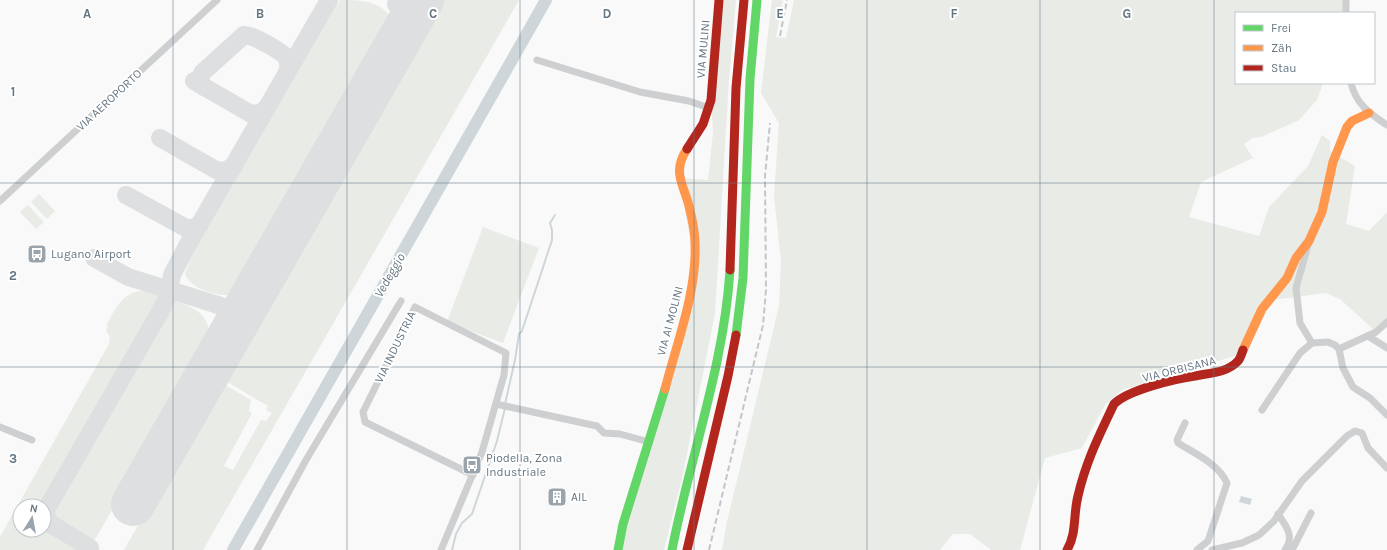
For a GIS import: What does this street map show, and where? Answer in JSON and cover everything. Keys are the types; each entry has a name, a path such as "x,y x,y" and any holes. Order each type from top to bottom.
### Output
{"main road":[{"name":"VIA MULINI","path":"710,104 719,0"},
{"path":"672,550 682,504 713,383 727,311 731,254 736,89 744,0"},
{"path":"687,550 725,389 739,317 745,227 749,79 757,0"},
{"name":"VIA AI MOLINI","path":"618,550 623,524 662,401 693,282 695,242 689,206 679,178 680,165 681,158 703,124 710,104"},
{"name":"VIA ORBISANA","path":"1067,550 1074,540 1077,498 1088,458 1114,404 1121,397 1134,392 1193,376 1220,372 1234,364 1241,356 1262,309 1286,278 1296,258 1309,240 1322,212 1333,162 1347,127 1352,121 1368,113"}],"street":[{"name":"VIA AEROPORTO","path":"0,201 217,0"},
{"path":"1346,0 1346,12"},
{"path":"537,60 640,92 710,104"},
{"path":"1351,84 1356,96 1368,113 1387,125"},
{"path":"1309,240 1307,252 1297,282 1296,294 1300,323 1312,343"},
{"path":"257,550 306,460 401,301"},
{"name":"VIA INDUSTRIA","path":"441,550 473,475 482,452 504,375 506,353 415,307 363,412 365,422 473,475"},
{"path":"1339,350 1368,336 1387,322"},
{"path":"1368,336 1387,348"},
{"path":"1262,410 1293,361 1312,343 1328,342 1335,345 1339,350 1343,368 1353,387 1370,398 1387,415"},
{"path":"496,404 597,426 604,433 620,434 648,442"},
{"path":"1185,424 1177,440 1178,444 1209,463 1227,482 1208,541 1197,550"},
{"path":"0,427 32,440"},
{"path":"1212,550 1238,544 1255,538 1274,521 1302,481 1347,436 1355,432 1362,433 1368,448 1387,468"},
{"path":"1292,550 1311,513"},
{"path":"1278,514 1289,532 1289,541 1285,550"}],"shaded area":[{"path":"340,0 368,2 380,7 391,17 389,28 238,291 233,294 226,295 201,289 193,285 185,274 195,248 323,25"},
{"path":"440,0 519,0 203,550 124,550 220,382 251,400 249,411 252,413 224,466 233,470 261,420 266,421 272,413 266,410 268,406 222,379"},
{"path":"719,0 736,0 729,80 715,313 683,474 664,550 618,550 695,264 679,178 708,180 713,132 711,100"},
{"path":"772,0 783,0 776,37 786,38 794,0 1346,0 1346,12 1235,12 1235,84 1323,84 1317,100 1299,120 1261,137 1253,138 1244,144 1253,158 1201,182 1189,217 1259,236 1269,207 1308,166 1322,135 1330,141 1330,151 1355,166 1346,224 1369,231 1387,212 1387,322 1376,332 1340,299 1326,293 1264,301 1241,354 1122,390 1105,405 1082,448 1045,458 1020,550 991,550 970,534 953,534 940,550 722,550 726,526 779,306 781,261 774,196 779,123 761,93"},
{"path":"39,194 55,211 47,219 31,202"},
{"path":"28,205 44,222 36,229 20,212"},
{"path":"483,227 539,248 503,343 447,322"},
{"path":"139,291 146,292 194,309 201,314 208,327 209,335 206,346 89,550 0,550 0,537 12,516 12,538 52,538 52,498 22,498 109,344 110,337 106,330 108,326 107,324 120,303 128,295"},
{"path":"1241,496 1252,499 1250,505 1239,502"}],"waterway":[{"name":"Vedeggio","path":"233,550 546,0"},
{"path":"505,404 519,334 522,331 552,240 550,223 555,215"},
{"path":"452,550 456,534 462,523 472,514 497,441 505,408"}],"taxiway":[{"path":"90,548 51,524 46,517 47,508 160,312 168,295 172,275 187,246 329,0"},
{"path":"402,35 405,18 403,11 396,4 409,6 421,0"},
{"path":"204,87 200,81 202,73 244,35 248,35 259,40 283,54 288,63 287,72"},
{"path":"194,81 251,114 260,113 266,109"},
{"path":"160,138 216,170 224,171 234,166"},
{"path":"126,195 186,228 193,228 200,224"},
{"path":"94,258 128,277 218,305"},
{"path":"218,356 229,336 232,322 226,310 218,305 233,308 244,305 248,302 260,285"}],"runway":[{"path":"133,504 422,0"}],"railway":[{"path":"780,36 787,0"},
{"path":"709,550 763,325 766,290 765,176 770,123"}],"traffic: fast":[{"path":"736,335 743,278 750,79 757,0"},
{"path":"672,550 679,515 714,376 727,306 730,270"},
{"path":"618,550 623,524 665,389"}],"traffic: slow":[{"path":"1243,350 1262,309 1287,278 1296,258 1309,241 1322,212 1333,162 1347,127 1352,121 1369,113"},
{"path":"665,389 690,298 695,261 695,238 693,224 679,171 680,164 687,149"}],"traffic: jam":[{"path":"687,149 703,124 711,100 719,0"},
{"path":"730,270 736,88 744,0"},
{"path":"687,550 728,376 736,335"},
{"path":"1067,550 1074,530 1081,483 1093,449 1114,404 1130,394 1152,386 1229,368 1238,361 1243,350"}],"place":[{"name":"Lugano Airport","path":"37,254"},
{"name":"Piodella, Zona Industriale","path":"472,465"},
{"name":"AIL","path":"557,497"}]}
